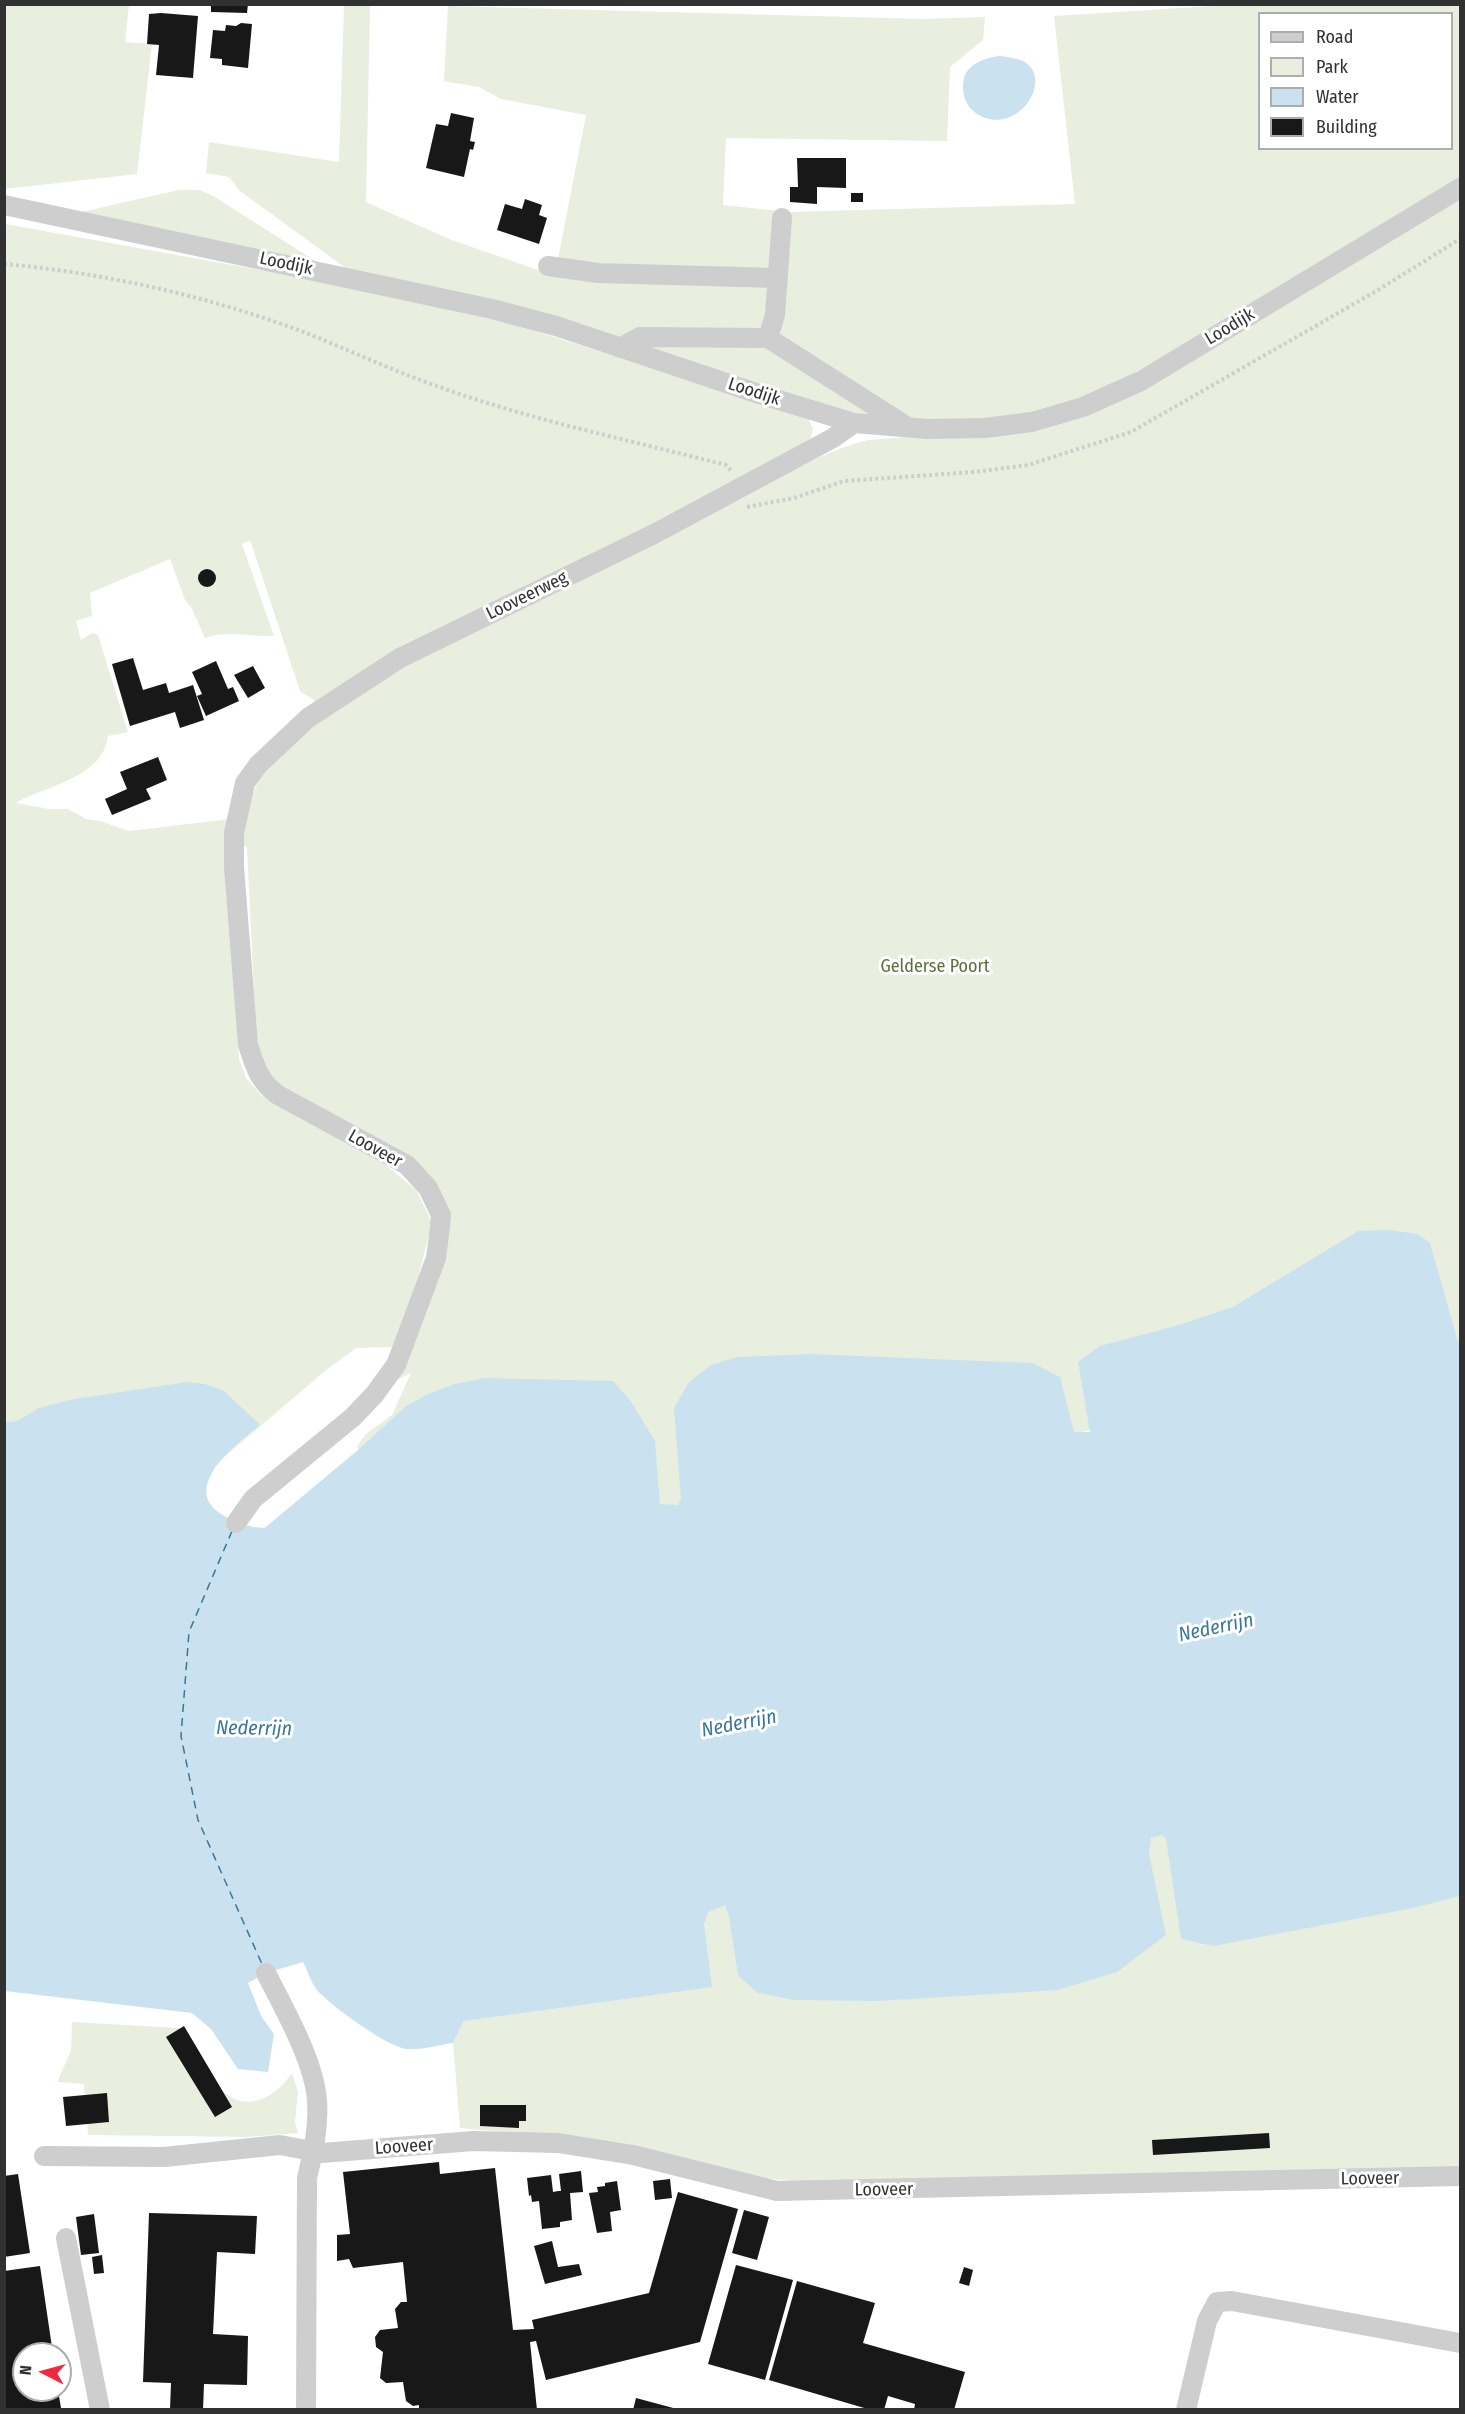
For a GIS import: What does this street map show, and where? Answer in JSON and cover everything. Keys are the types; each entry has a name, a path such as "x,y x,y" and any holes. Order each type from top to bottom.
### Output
{"street":[{"name":"Loodijk","path":"4,205 492,309 556,326 854,423 909,427 985,428 1032,422 1083,407 1141,381 1461,188"},
{"path":"768,338 775,315 782,218"},
{"path":"548,266 598,273 777,278"},
{"path":"620,348 640,337 768,338 909,427"},
{"name":"Looveerweg","path":"237,809 245,783 258,765 300,726 400,658 654,534 833,438 854,423"},
{"name":"Looveer","path":"236,1523 254,1499 353,1417 374,1395 396,1365 435,1258 441,1215 429,1188 407,1165 278,1095 266,1087 257,1073 248,1045 234,867 237,809"},
{"path":"266,1973 294,2028 316,2089 317,2120 307,2178 306,2409"},
{"name":"Looveer","path":"44,2156 164,2157 280,2145 322,2153 473,2141 558,2143 633,2155 777,2191 1461,2176"},
{"path":"66,2238 100,2409"},
{"path":"1186,2409 1207,2321 1217,2302 1232,2301 1461,2343"}],"path":[{"path":"4,264 42,267 124,281 224,305 301,331 424,382 499,405 726,465 742,486"}],"green space":[{"path":"1245,4 1460,5 1460,178 1208,331 1097,394 1030,413 990,419 918,422 780,338 785,272 557,264 586,115 501,99 479,87 444,81 448,6 923,19 985,17 983,40 950,67 947,141 726,138 723,205 788,212 1075,204 1054,16"},
{"path":"4,5 129,5 125,42 152,44 137,174 5,189"},
{"path":"344,5 370,5 366,202 449,239 555,276 758,281 772,290 772,322 759,334 613,338 347,269 240,191 229,177 206,173 209,142 339,162"},
{"path":"179,190 200,190 215,197 320,264 77,213"},
{"name":"Gelderse Poort","path":"1460,197 1460,1348 1092,1430 676,1505 263,1529 358,1450 357,1446 366,1434 392,1415 411,1373 397,1380 447,1245 428,1175 291,1094 271,1079 257,1057 247,847 243,846 245,820 251,797 269,766 301,734 379,680 717,511 803,465 846,446 868,440 1035,427 1231,336"},
{"path":"5,224 343,285 520,326 808,418 813,429 810,441 317,702 300,691 250,540 242,544 274,636 230,634 205,638 191,607 185,600 170,559 90,593 92,616 76,621 81,640 92,633 98,635 128,732 108,736 104,750 96,762 85,771 16,803 49,809 68,809 86,819 100,821 129,831 231,819 228,900 239,1059 246,1078 262,1096 386,1165 416,1190 432,1222 417,1282 392,1347 356,1348 325,1371 216,1464 206,1487 5,1543"},
{"path":"637,346 769,347 883,417 878,421"},
{"path":"1460,1755 1460,2168 808,2183 721,2171 504,2132 460,2128 453,2043 464,2021 584,2003 577,1924"},
{"path":"72,2022 179,2028 197,2050 223,2091 235,2099 254,2101 263,2099 279,2088 292,2073 298,2092 295,2122 298,2133 246,2137 88,2135 84,2084 57,2082 71,2051"}],"water":[{"path":"1000,56 1023,61 1032,70 1035,81 1033,94 1026,105 1015,114 1002,119 987,118 972,110 966,101 963,89 964,77 977,63"},
{"name":"Nederrijn","path":"1388,1230 1418,1234 1430,1243 1460,1343 1460,1896 1413,1908 1213,1946 1181,1939 1166,1839 1162,1835 1151,1838 1149,1854 1166,1935 1117,1972 1058,1990 878,2001 794,2000 758,1993 738,1976 729,1916 725,1905 708,1912 704,1924 712,1987 464,2021 453,2043 424,2048 399,2047 361,2025 318,1991 303,1962 266,1973 248,1983 261,2016 274,2034 268,2072 238,2069 211,2029 192,2013 5,1991 4,1423 17,1421 39,1408 74,1399 187,1382 205,1384 224,1391 260,1425 216,1466 209,1478 206,1491 210,1503 221,1514 247,1526 265,1528 405,1407 426,1395 455,1384 485,1378 613,1381 630,1400 655,1441 660,1504 678,1505 681,1499 674,1408 689,1382 711,1365 737,1357 809,1354 1033,1363 1060,1377 1074,1432 1090,1432 1078,1362 1100,1346 1179,1325 1233,1307 1358,1231"}],"building":[{"path":"211,4 248,4 247,13 211,12"},
{"path":"149,14 198,16 193,78 156,75 159,45 147,44"},
{"path":"241,23 252,24 248,68 222,65 222,59 210,58 213,30 225,31 226,25 236,26"},
{"path":"451,113 474,118 470,141 475,142 473,150 470,149 464,177 426,168 436,124 448,126"},
{"path":"797,158 846,158 846,188 817,187 817,204 790,202 790,187 798,187"},
{"path":"851,193 863,193 863,202 851,202"},
{"path":"525,199 542,205 539,215 547,218 539,244 497,230 505,204 522,209"},
{"path":"203,569 211,569 216,574 214,585 203,587 198,582 198,574"},
{"path":"133,658 143,690 166,683 169,693 193,685 204,720 180,728 175,712 130,726 112,664"},
{"path":"216,661 228,689 233,687 239,701 206,716 197,696 202,694 192,672"},
{"path":"253,666 265,688 248,698 234,675"},
{"path":"158,757 167,780 146,789 151,799 112,815 105,799 127,789 120,772"},
{"path":"184,2026 232,2107 215,2117 166,2037"},
{"path":"107,2093 109,2122 66,2126 63,2097"},
{"path":"480,2105 526,2105 526,2121 519,2121 519,2128 480,2126"},
{"path":"1269,2133 1270,2148 1153,2155 1152,2140"},
{"path":"439,2162 440,2174 495,2168 513,2330 534,2329 532,2320 649,2293 678,2192 738,2209 700,2342 546,2380 536,2341 530,2342 537,2410 419,2410 419,2405 413,2406 406,2401 403,2382 386,2383 380,2378 383,2352 376,2347 375,2337 380,2330 398,2328 395,2309 401,2302 407,2302 403,2262 353,2268 349,2259 337,2261 337,2235 350,2234 343,2172"},
{"path":"581,2171 583,2192 570,2193 572,2220 560,2222 560,2227 542,2229 539,2201 532,2202 527,2178 551,2175 553,2192 561,2191 559,2174"},
{"path":"18,2174 30,2253 4,2257 4,2176"},
{"path":"670,2179 672,2198 655,2200 653,2181"},
{"path":"617,2181 621,2210 610,2212 612,2231 597,2233 589,2193 598,2192 597,2187 605,2186 605,2183"},
{"path":"744,2210 769,2217 757,2260 732,2253"},
{"path":"149,2213 257,2216 255,2254 217,2252 213,2334 248,2336 247,2385 204,2384 203,2410 170,2410 171,2383 143,2382"},
{"path":"94,2214 99,2253 81,2255 76,2217"},
{"path":"552,2241 558,2267 579,2264 582,2275 545,2284 534,2246"},
{"path":"102,2255 104,2273 94,2274 92,2257"},
{"path":"736,2265 793,2280 765,2380 708,2364"},
{"path":"40,2266 51,2342 12,2342 12,2402 60,2402 61,2408 4,2410 4,2271"},
{"path":"964,2267 973,2270 969,2286 959,2283"},
{"path":"797,2281 875,2303 863,2343 965,2372 954,2410 914,2410 915,2404 888,2396 884,2410 871,2410 769,2380"},
{"path":"636,2398 677,2409 677,2410 633,2410"}],"ferry route":[{"path":"232,1531 189,1632 181,1736 198,1820 262,1964"}]}
